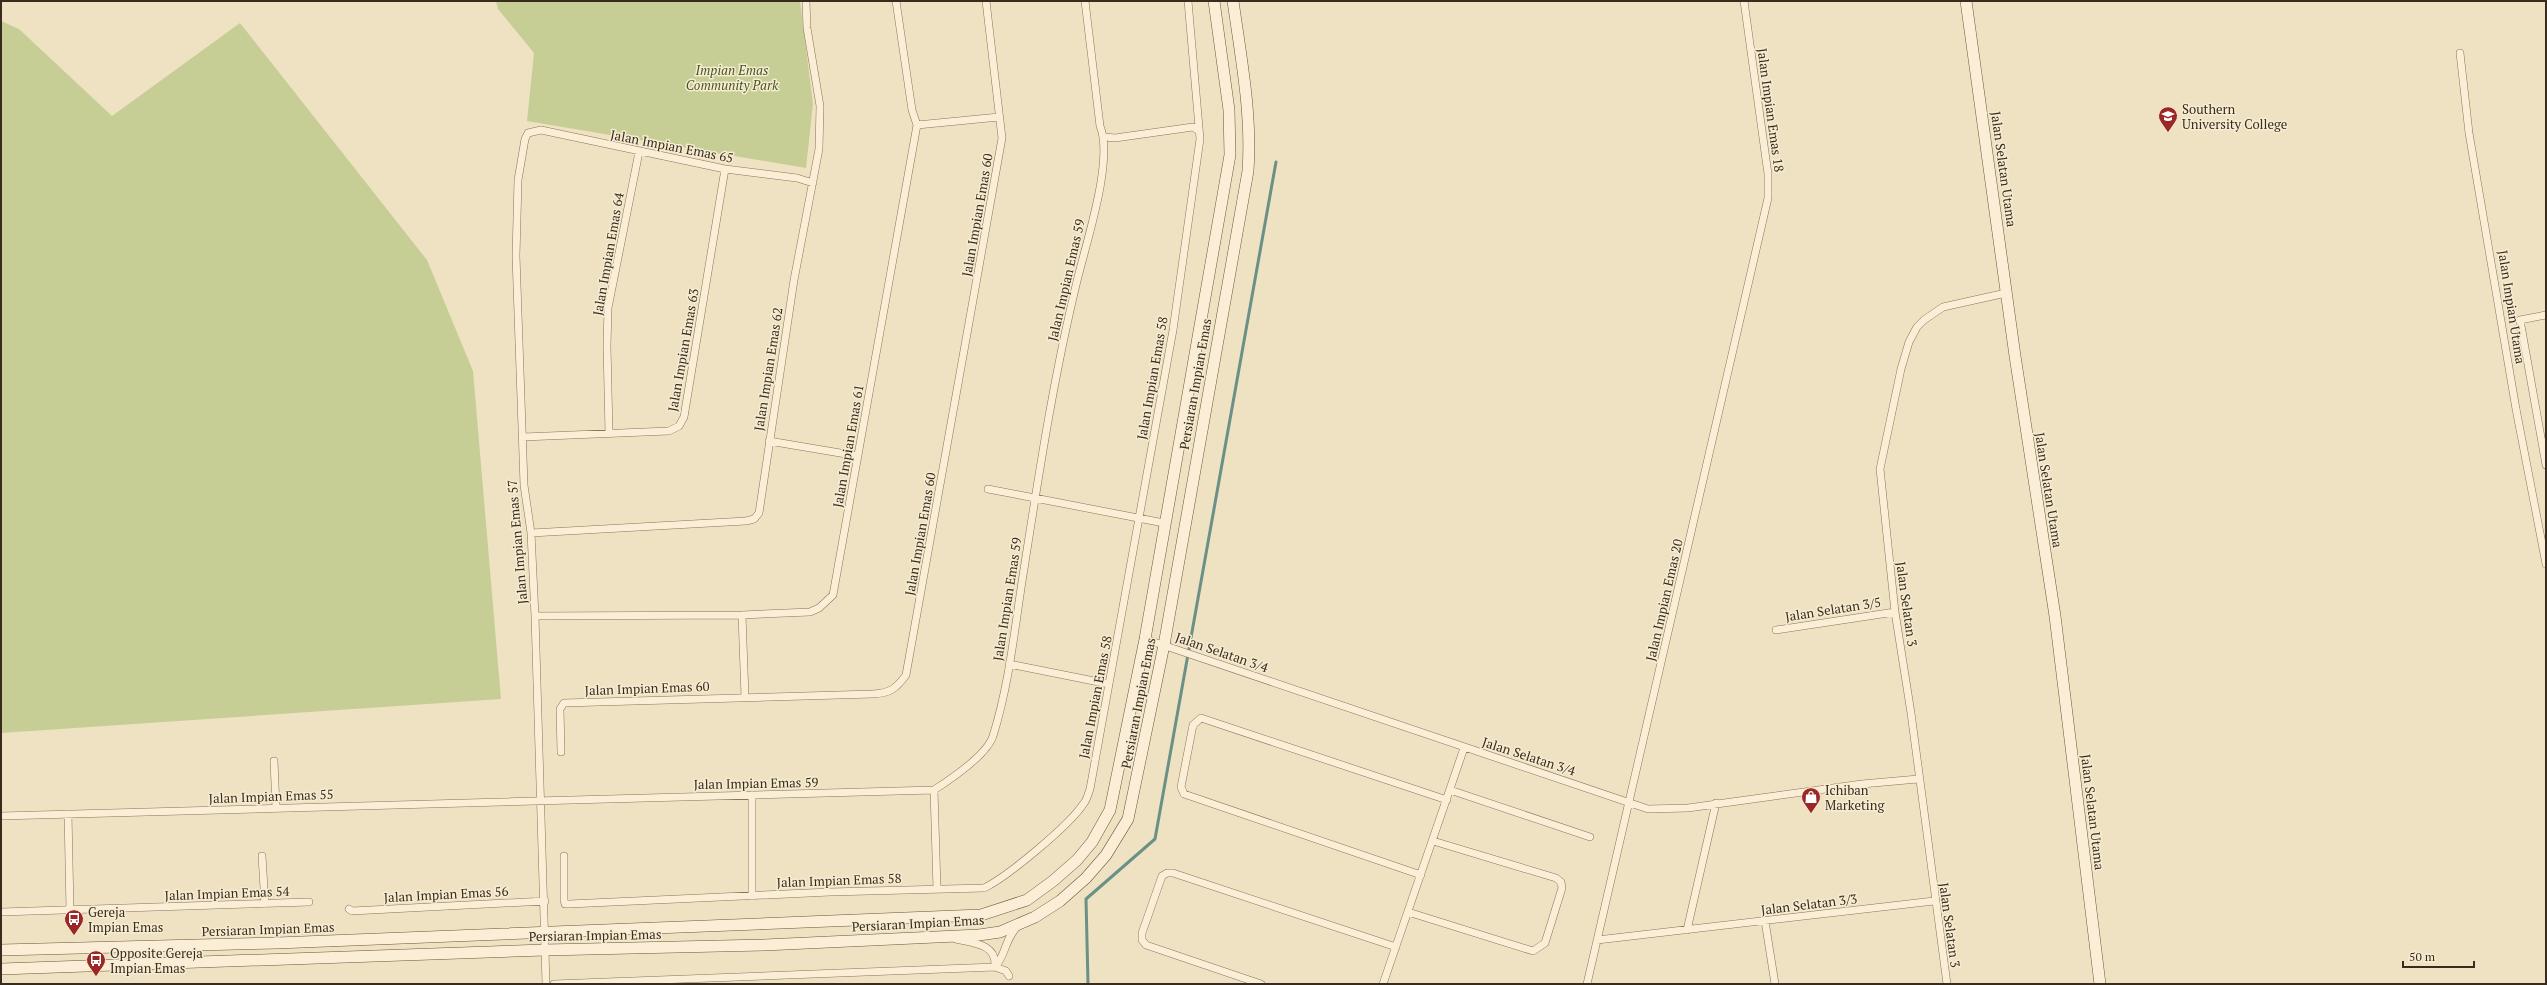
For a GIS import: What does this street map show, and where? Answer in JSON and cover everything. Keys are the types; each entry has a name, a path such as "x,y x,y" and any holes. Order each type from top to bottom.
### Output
{"main road":[{"name":"Persiaran Impian Emas","path":"1,950 545,933 981,915 1027,900 1077,860 1092,842 1107,816 1116,787 1144,639 1230,155 1229,110 1214,1"},
{"name":"Persiaran Impian Emas","path":"1,969 545,950 764,945 942,936 1000,932 1024,921 1060,901 1086,878 1106,855 1128,819 1164,645 1248,171 1250,142 1248,110 1233,1"},
{"name":"Jalan Selatan Utama","path":"1966,1 2006,293 2054,616 2100,984"}],"street":[{"name":"Jalan Impian Emas 62","path":"531,533 754,520 759,513 794,280 820,149 820,106 807,28 806,1"},
{"name":"Jalan Impian Emas 61","path":"535,616 742,615 810,612 819,608 833,595 917,125 912,110 896,1"},
{"name":"Jalan Impian Emas 60","path":"561,752 560,709 564,703 889,693 898,687 906,675 1002,138 986,1"},
{"name":"Jalan Impian Emas 59","path":"542,799 934,790 953,777 974,759 992,737 1009,664 1035,499 1070,310 1100,186 1105,137 1100,126 1085,1"},
{"name":"Jalan Impian Emas 58","path":"564,856 565,904 984,888 996,882 1042,845 1085,803 1090,789 1173,330 1200,139 1188,1"},
{"name":"Jalan Impian Emas 18","path":"1744,1 1769,180 1768,198 1762,221"},
{"name":"Jalan Impian Utama","path":"2460,53 2469,133 2516,409 2546,564"},
{"path":"917,125 999,117"},
{"path":"1105,137 1115,138 1193,127 1199,131"},
{"name":"Jalan Impian Emas 65","path":"528,133 540,130 638,152 725,169 797,178 813,183"},
{"name":"Jalan Impian Emas 57","path":"528,133 518,180 516,256 524,485 531,533 535,616 542,799 546,984"},
{"name":"Jalan Impian Emas 64","path":"609,433 607,346 608,308 638,152"},
{"name":"Jalan Impian Emas 63","path":"523,437 669,431 679,426 684,417 725,169"},
{"name":"Jalan Impian Emas 20","path":"1587,984 1630,803 1762,221"},
{"name":"Jalan Selatan 3","path":"1947,984 1934,901 1911,713 1894,612 1880,469 1908,342 1924,320 1943,307 2006,293"},
{"path":"2546,315 2520,320 2546,465"},
{"path":"769,441 858,456"},
{"path":"988,489 1164,523"},
{"name":"Jalan Selatan 3/5","path":"1776,630 1894,612"},
{"path":"742,615 745,697"},
{"name":"Jalan Selatan 3/4","path":"1144,639 1182,650 1464,748 1648,809 1688,808 1716,803 1918,779"},
{"path":"1009,664 1109,684"},
{"path":"1421,876 1184,794 1181,787 1193,725 1201,718 1446,800"},
{"path":"1383,984 1464,748"},
{"path":"274,761 276,807"},
{"path":"934,790 937,889"},
{"path":"1450,790 1590,836"},
{"path":"752,795 752,896"},
{"name":"Jalan Impian Emas 55","path":"1,816 542,799"},
{"path":"1687,930 1716,803"},
{"path":"68,814 70,910"},
{"path":"1408,912 1533,951 1545,943 1562,888 1561,882 1556,878 1433,841"},
{"path":"262,856 265,904"},
{"path":"1262,984 1146,945 1142,940 1142,933 1162,876 1167,872 1173,873 1396,947"},
{"name":"Jalan Impian Emas 56","path":"349,909 352,911 545,901"},
{"name":"Jalan Selatan 3/3","path":"1597,940 1934,901"},
{"name":"Jalan Impian Emas 54","path":"1,912 309,902"},
{"path":"995,967 1011,934 1024,921"},
{"path":"1766,921 1775,984"},
{"path":"942,936 988,947 994,955 995,967"},
{"path":"554,984 995,967 1006,971 1009,976"}],"green space":[{"name":"Impian Emas Community Park","path":"496,1 800,1 813,104 806,168 527,121 534,53 498,9"},
{"path":"1,21 19,29 112,116 240,23 427,260 473,371 501,699 1,733"}],"waterway":[{"path":"1088,984 1086,899 1155,839 1276,162"}],"place":[{"name":"Southern University College","path":"2168,133"},
{"name":"Ichiban Marketing","path":"1811,814"},
{"name":"Gereja Impian Emas","path":"74,936"},
{"name":"Opposite Gereja Impian Emas","path":"96,977"}]}
